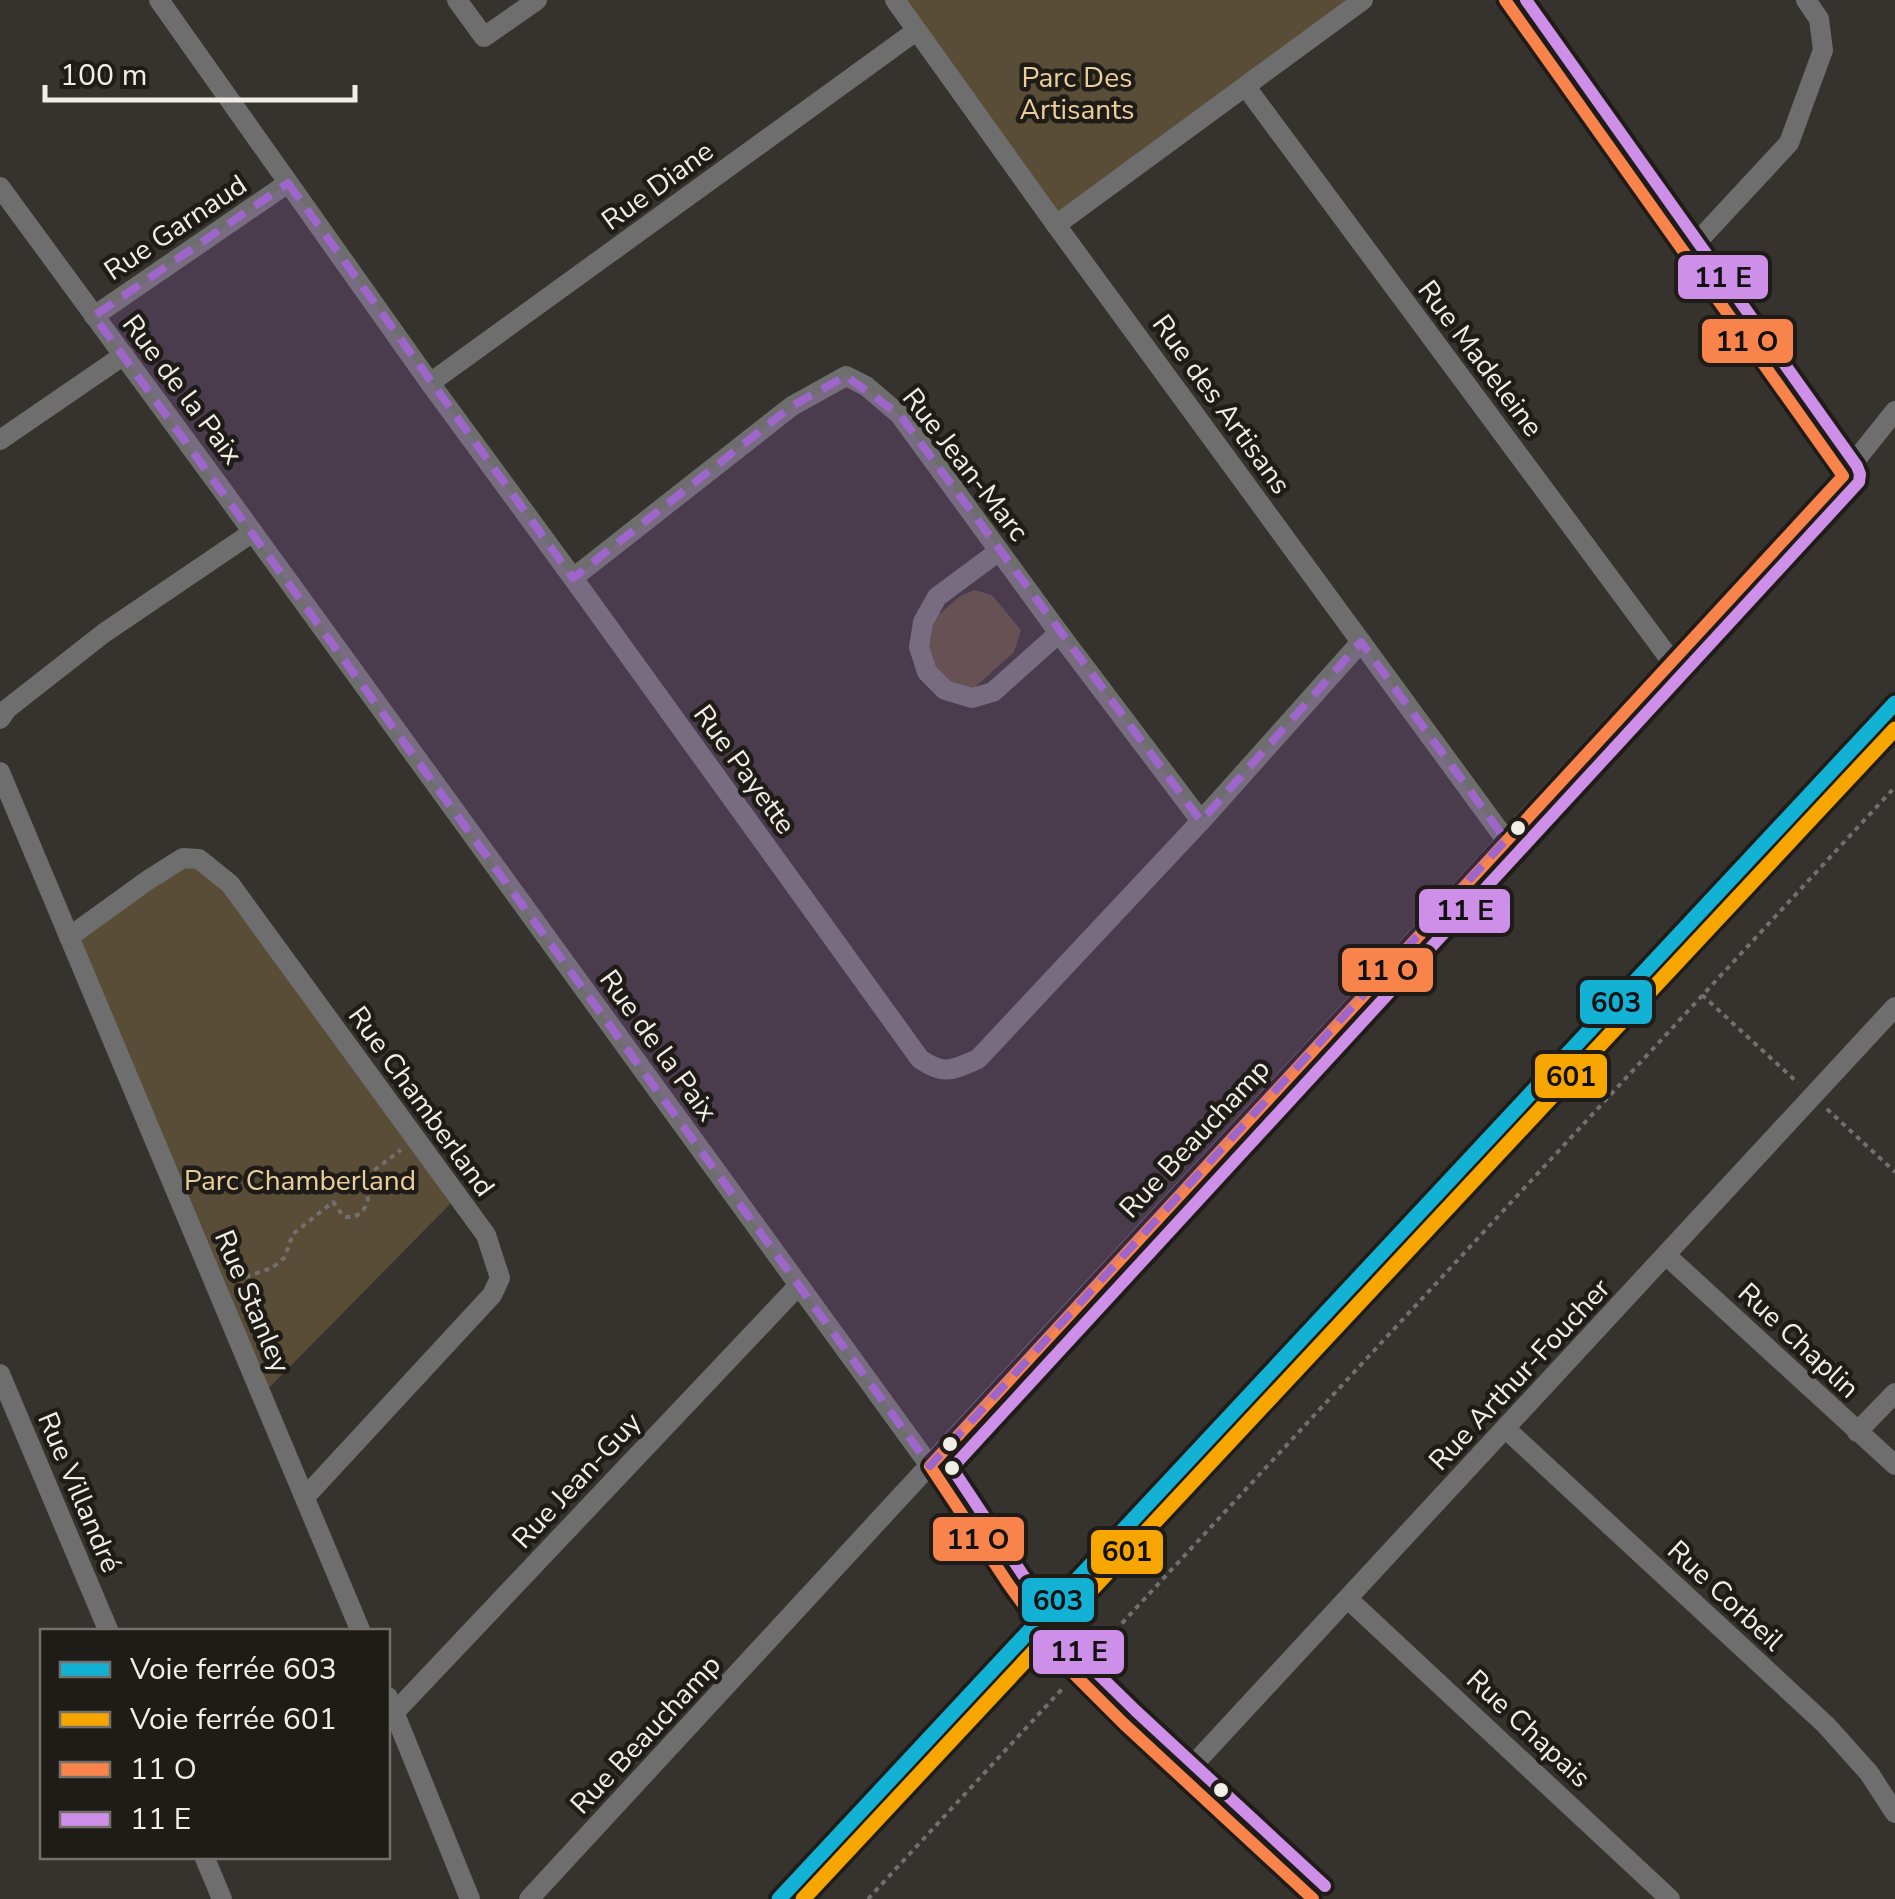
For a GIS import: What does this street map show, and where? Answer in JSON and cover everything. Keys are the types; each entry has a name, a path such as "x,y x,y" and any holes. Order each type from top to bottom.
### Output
{"street":[{"name":"Rue Payette","path":"159,0 430,383 920,1060 936,1070 955,1069 978,1058 1201,821 1361,642"},
{"path":"457,0 484,36 537,0"},
{"name":"Rue des Artisans","path":"895,0 1506,840"},
{"path":"1056,224 1363,0"},
{"path":"1505,0 1843,476"},
{"path":"1685,254 1789,143 1824,50 1819,19 1806,0"},
{"name":"Rue Diane","path":"430,383 916,31"},
{"name":"Rue Madeleine","path":"1246,86 1672,662"},
{"name":"Rue Garnaud","path":"94,316 288,183"},
{"name":"Rue de la Paix","path":"0,187 930,1466 1075,1675 1313,1899"},
{"path":"0,440 124,354"},
{"name":"Rue Jean-Marc","path":"574,578 792,406 846,376 866,386 900,415 1201,821"},
{"name":"Rue Beauchamp","path":"529,1899 1843,476 1895,411"},
{"path":"0,719 7,708 104,634 254,532"},
{"path":"999,551 937,598 923,622 919,647 928,672 945,690 972,698 993,692 1059,633"},
{"name":"Rue Stanley","path":"0,772 360,1629"},
{"name":"Rue Chamberland","path":"69,937 183,858 199,859 230,884 486,1235 500,1278 492,1295 306,1496"},
{"name":"Rue Arthur-Foucher","path":"1182,1778 1895,1007"},
{"name":"Rue Chaplin","path":"1667,1256 1895,1465"},
{"name":"Rue Jean-Guy","path":"391,1705 799,1285"},
{"name":"Rue Villandré","path":"0,1374 108,1629"},
{"path":"1857,1432 1895,1393"},
{"name":"Rue Corbeil","path":"1506,1429 1826,1725 1869,1773 1895,1813"},
{"name":"Rue Chapais","path":"1348,1599 1670,1899"},
{"path":"391,1705 470,1899"},
{"path":"205,1859 222,1899"}],"path":[{"path":"868,1899 1895,787"},
{"path":"1702,995 1895,1172"},
{"path":"232,1282 272,1268 284,1258 293,1234 333,1202 344,1217 360,1214 368,1199 360,1181 416,1139"}],"highlighted area":[{"path":"288,183 573,578 792,406 846,376 900,415 1201,821 1361,642 1506,840 930,1466 94,316"}],"green space":[{"name":"Parc Des Artisants","path":"894,0 1361,0 1057,224"},
{"path":"975,590 992,595 1021,630 1014,652 973,689 948,683 935,670 926,626 960,596"},
{"name":"Parc Chamberland","path":"200,860 458,1196 263,1394 70,936 151,877"}],"rail line":[{"name":"603","path":"779,1899 1895,703"},
{"name":"601","path":"803,1899 1895,729"}],"transit line":[{"path":"1313,1899 1075,1675 930,1466 1843,476 1505,0"},
{"path":"1325,1886 1088,1664 952,1468 1859,482 1857,466 1526,0"}]}
